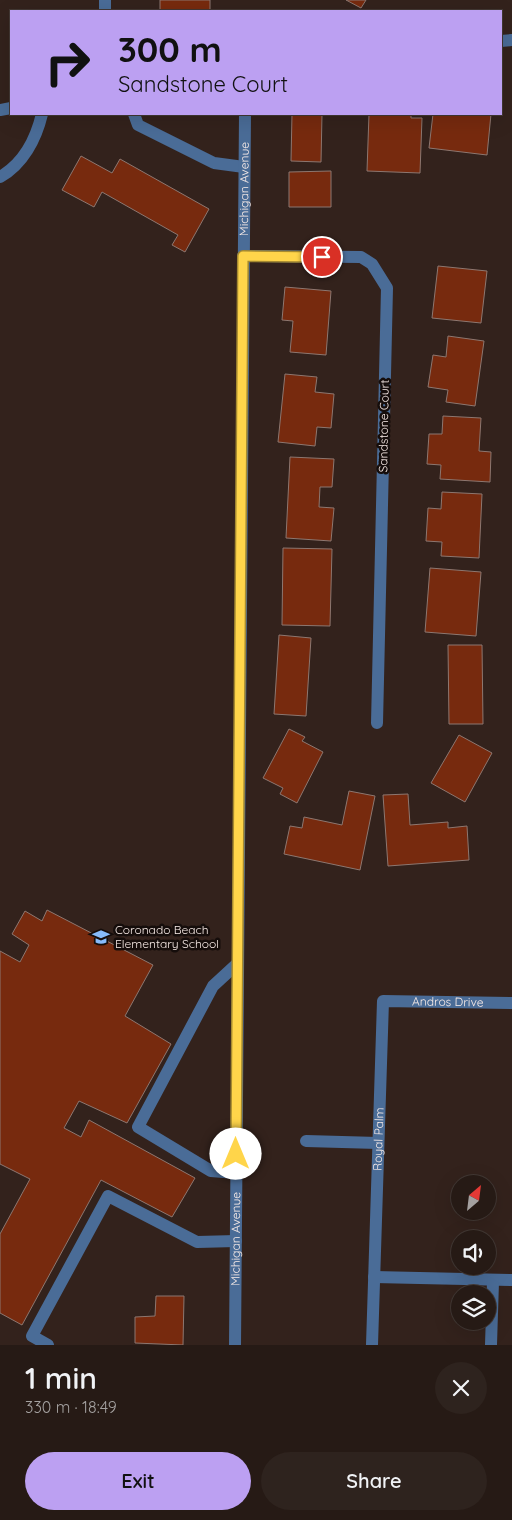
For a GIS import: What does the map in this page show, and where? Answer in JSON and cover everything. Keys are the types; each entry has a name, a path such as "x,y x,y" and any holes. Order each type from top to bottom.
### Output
{"street":[{"path":"0,176 10,171 30,146 38,132 42,115"},
{"path":"134,115 138,124 214,163 244,167"},
{"name":"Michigan Avenue","path":"235,1345 245,115"},
{"name":"Sandstone Court","path":"243,256 361,257 372,264 387,288 377,723"},
{"path":"236,1173 211,1171 138,1128 213,986 238,963"},
{"name":"Andros Drive","path":"384,1001 512,1003"},
{"name":"Royal Palm","path":"372,1345 384,1001"},
{"path":"306,1142 378,1142"},
{"path":"48,1345 32,1336 108,1196 197,1242 236,1241"},
{"path":"374,1277 512,1280"},
{"path":"491,1345 493,1281"}],"building":[{"path":"160,0 210,0 210,10 160,10"},
{"path":"346,0 366,0 361,8"},
{"path":"292,115 322,115 321,162 291,161"},
{"path":"369,115 411,115 411,118 422,118 420,173 367,171"},
{"path":"433,115 491,115 487,155 429,148"},
{"path":"81,156 112,173 120,159 209,209 185,252 172,245 178,235 102,192 94,207 62,190"},
{"path":"331,171 331,207 289,207 289,172"},
{"path":"438,266 487,271 481,323 432,318"},
{"path":"285,287 331,291 326,355 290,352 293,321 282,320"},
{"path":"448,336 484,341 475,406 446,402 448,390 428,387 433,355 446,357"},
{"path":"285,374 317,377 315,392 334,394 331,428 317,427 315,446 278,442"},
{"path":"443,416 481,418 479,451 491,452 490,482 440,479 441,465 427,464 429,434 442,434"},
{"path":"290,457 334,459 332,487 320,487 319,507 334,508 331,541 286,538"},
{"path":"442,492 482,494 479,558 441,556 442,542 426,541 428,508 441,509"},
{"path":"283,548 332,549 330,626 282,625"},
{"path":"430,568 481,572 476,636 425,632"},
{"path":"279,635 311,638 306,716 274,714"},
{"path":"448,645 482,645 483,724 449,724"},
{"path":"289,729 305,737 302,741 323,752 297,803 280,794 283,788 263,778"},
{"path":"459,735 492,753 465,802 431,783"},
{"path":"349,791 375,796 360,870 284,854 290,826 302,828 304,817 342,825"},
{"path":"408,794 410,825 448,822 448,828 467,826 469,860 388,866 383,795"},
{"path":"47,910 153,965 125,1016 171,1044 127,1123 79,1101 64,1128 81,1137 89,1120 195,1178 172,1217 101,1180 22,1325 0,1313 0,1234 30,1179 0,1164 0,951 20,962 29,945 12,934 25,911 42,921"},
{"path":"156,1296 184,1296 183,1345 135,1343 135,1317 155,1316"}],"place":[{"name":"Coronado Beach Elementary School","path":"101,937"}],"route":[{"path":"236,1154 243,256 322,257"}]}
